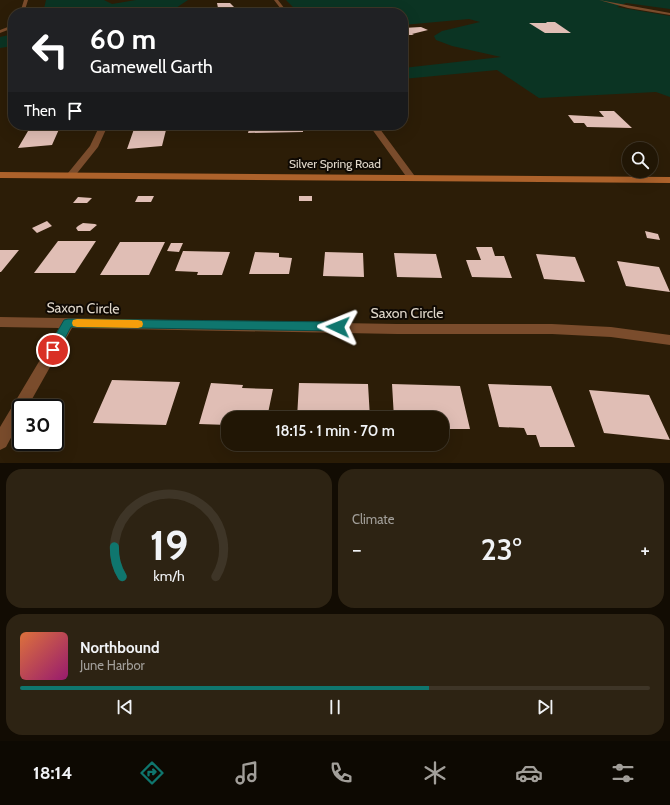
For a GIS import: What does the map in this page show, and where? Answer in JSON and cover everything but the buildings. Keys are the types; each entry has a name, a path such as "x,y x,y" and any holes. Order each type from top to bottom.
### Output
{"main road":[{"name":"Silver Spring Road","path":"0,175 670,180"}],"street":[{"path":"276,0 282,8"},
{"path":"600,0 628,7 670,14"},
{"path":"71,175 94,147 102,130"},
{"path":"377,130 411,177"},
{"name":"Saxon Circle","path":"0,322 397,329 552,329 611,332 670,340"},
{"path":"0,442 68,323"}],"green space":[{"path":"46,0 104,0 112,4 136,0 188,0 176,8 44,8"},
{"path":"286,0 670,0 670,9 626,3 617,7 670,16 670,97 656,92 539,98 497,70 408,79 408,67 501,57 452,46 436,40 434,36 442,31 480,22 469,19 408,25 408,8 283,8 293,7"},
{"path":"8,35 8,47 0,48 0,37"}],"slow traffic":[{"path":"77,323 138,324"}],"route":[{"path":"53,350 68,323 338,327"}]}
